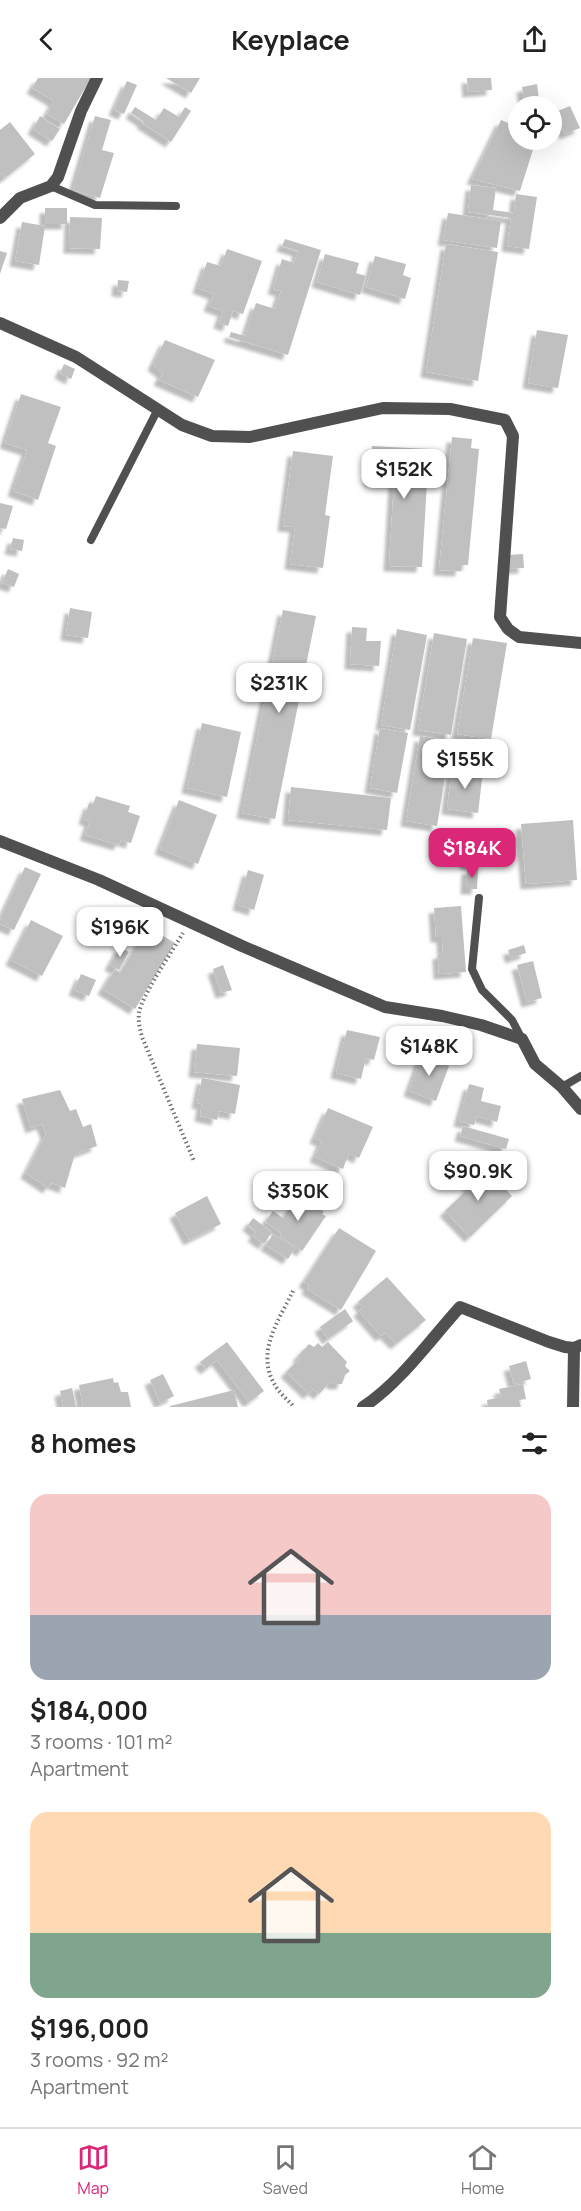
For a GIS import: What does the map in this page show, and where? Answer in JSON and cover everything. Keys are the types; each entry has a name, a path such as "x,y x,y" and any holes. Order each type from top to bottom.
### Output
{"street":[{"path":"0,218 20,198 51,186 58,177 81,111 97,78"},
{"path":"0,323 76,357 182,425 212,436 250,437 382,408 450,409 505,420 513,436 500,617 508,629 519,638 581,643"},
{"path":"0,841 99,880 189,922 385,1007 481,1025 522,1039 536,1064 562,1087 581,1109"},
{"path":"363,1407 394,1381 460,1307 549,1342 578,1346 573,1407"}],"lane":[{"path":"51,186 95,205 176,206"},
{"path":"91,540 158,409"},
{"path":"479,898 472,969 482,990 512,1020 522,1039"},
{"path":"562,1087 581,1076"}],"path":[{"path":"189,922 139,1011 139,1023 142,1037 194,1161"},
{"path":"293,1291 267,1349 268,1365 274,1385 294,1407"}],"building":[{"path":"38,78 91,78 64,124 47,114 54,101 32,88"},
{"path":"166,78 200,78 191,93"},
{"path":"467,78 491,78 492,90 468,92"},
{"path":"127,81 137,85 124,114 114,110"},
{"path":"537,84 539,96 523,96 522,87"},
{"path":"570,106 580,128 565,134 562,127 562,109"},
{"path":"135,107 156,120 164,108 179,117 185,107 191,111 171,142 131,113"},
{"path":"40,116 60,129 52,141 33,129"},
{"path":"95,116 111,120 102,150 114,153 100,198 73,190"},
{"path":"501,120 508,123 508,150 533,150 520,191 472,179"},
{"path":"10,122 35,154 5,178 2,173 0,175 0,130"},
{"path":"471,185 496,188 493,210 514,213 516,194 537,197 529,249 507,246 511,218 468,212"},
{"path":"45,208 67,208 67,224 45,224"},
{"path":"448,213 501,221 497,248 443,240"},
{"path":"70,217 102,218 100,249 69,248"},
{"path":"22,222 45,226 39,265 15,261"},
{"path":"285,239 321,250 288,355 229,337 231,332 245,336 256,303 275,309 281,291 273,289 282,259 294,263 298,251 282,246"},
{"path":"446,244 498,252 478,381 426,372"},
{"path":"227,249 262,261 243,314 233,311 228,326 219,323 223,311 209,306 214,294 198,288 207,262 221,266"},
{"path":"0,251 7,253 0,274"},
{"path":"325,254 359,263 356,273 366,276 360,295 317,282"},
{"path":"375,256 406,264 403,275 411,278 405,299 366,287"},
{"path":"118,280 129,281 127,292 117,291"},
{"path":"537,330 568,335 558,388 528,383"},
{"path":"165,340 215,360 198,397 159,380 163,373 153,365"},
{"path":"64,364 75,369 71,379 60,373"},
{"path":"21,394 61,407 48,443 56,446 38,500 13,491 27,450 5,443"},
{"path":"452,437 472,439 471,448 479,449 468,565 461,565 461,571 439,570"},
{"path":"372,446 429,449 422,567 389,566 394,482 370,481"},
{"path":"293,451 333,456 325,515 330,516 323,568 290,564 295,527 283,526"},
{"path":"0,503 13,506 6,529 0,528"},
{"path":"13,538 24,540 22,551 10,549"},
{"path":"523,554 524,568 506,569 505,555"},
{"path":"8,569 19,574 14,587 2,583"},
{"path":"70,608 92,612 88,638 66,635"},
{"path":"283,610 316,616 275,819 242,813"},
{"path":"352,627 367,628 366,641 381,641 379,666 350,664"},
{"path":"397,629 427,635 410,730 381,725"},
{"path":"434,633 467,639 451,735 418,730"},
{"path":"473,638 507,643 491,739 457,734"},
{"path":"202,723 241,732 227,797 187,788"},
{"path":"380,728 408,733 397,793 370,788"},
{"path":"420,736 451,741 437,826 406,821"},
{"path":"458,739 489,743 485,770 454,766"},
{"path":"452,767 483,771 478,813 447,809"},
{"path":"291,787 391,798 387,830 288,820"},
{"path":"96,796 130,806 128,812 140,816 131,843 121,840 119,845 85,835 90,821 84,819 89,803 93,804"},
{"path":"179,800 217,815 198,864 160,849"},
{"path":"573,820 577,880 526,884 521,824"},
{"path":"467,844 479,845 477,865 465,864"},
{"path":"25,867 41,874 14,930 0,924 0,920"},
{"path":"467,869 478,869 477,889 466,889"},
{"path":"248,870 264,875 254,910 238,905"},
{"path":"461,906 466,972 439,974 438,954 443,953 442,937 436,937 434,908"},
{"path":"31,920 63,936 42,976 11,960"},
{"path":"148,927 175,943 135,1009 103,989 115,969 120,973"},
{"path":"524,945 526,953 511,958 508,950"},
{"path":"120,947 129,952 119,970 110,965"},
{"path":"533,961 542,998 527,1002 517,965"},
{"path":"223,965 232,990 221,993 213,969"},
{"path":"81,974 96,980 89,996 74,990"},
{"path":"347,1030 380,1037 374,1060 366,1058 361,1079 336,1073"},
{"path":"197,1044 240,1048 237,1076 194,1072"},
{"path":"423,1052 439,1057 437,1062 449,1066 436,1101 409,1091"},
{"path":"202,1078 240,1085 235,1114 219,1111 217,1120 200,1116 202,1104 197,1103"},
{"path":"469,1084 484,1088 481,1101 501,1106 497,1122 477,1116 474,1125 459,1121"},
{"path":"60,1090 70,1111 76,1109 83,1127 91,1124 97,1146 75,1154 65,1188 52,1183 48,1188 26,1173 46,1134 42,1124 31,1128 22,1099"},
{"path":"328,1108 373,1127 359,1158 349,1153 343,1169 315,1157 322,1141 315,1138"},
{"path":"463,1126 509,1139 506,1149 460,1136"},
{"path":"483,1166 512,1196 470,1237 445,1211 470,1187 466,1182"},
{"path":"300,1194 326,1216 302,1251 265,1222 273,1211 283,1218"},
{"path":"207,1196 221,1224 189,1240 175,1213"},
{"path":"253,1218 272,1232 264,1244 253,1236 256,1232 248,1225"},
{"path":"339,1228 376,1251 341,1310 307,1289 309,1285 304,1282"},
{"path":"273,1234 295,1248 288,1259 266,1245"},
{"path":"387,1277 426,1320 396,1344 385,1333 381,1336 359,1311 363,1307 358,1302"},
{"path":"345,1309 353,1321 328,1339 320,1327"},
{"path":"227,1342 264,1391 249,1402 217,1360 206,1369 200,1362"},
{"path":"328,1342 347,1362 345,1366 350,1371 345,1375 342,1384 334,1384 331,1381 319,1394 313,1389 309,1394 286,1372 300,1358 298,1356 309,1344 314,1347 318,1343 322,1347"},
{"path":"526,1361 531,1379 514,1384 509,1366"},
{"path":"163,1374 174,1396 160,1403 150,1380"},
{"path":"113,1378 114,1383 118,1382 121,1392 128,1392 131,1407 83,1407 79,1385"},
{"path":"523,1384 526,1399 519,1400 521,1407 488,1407 487,1400 501,1397 499,1389"},
{"path":"72,1388 76,1407 63,1407 60,1391"},
{"path":"234,1390 238,1407 170,1407 170,1406"}]}
